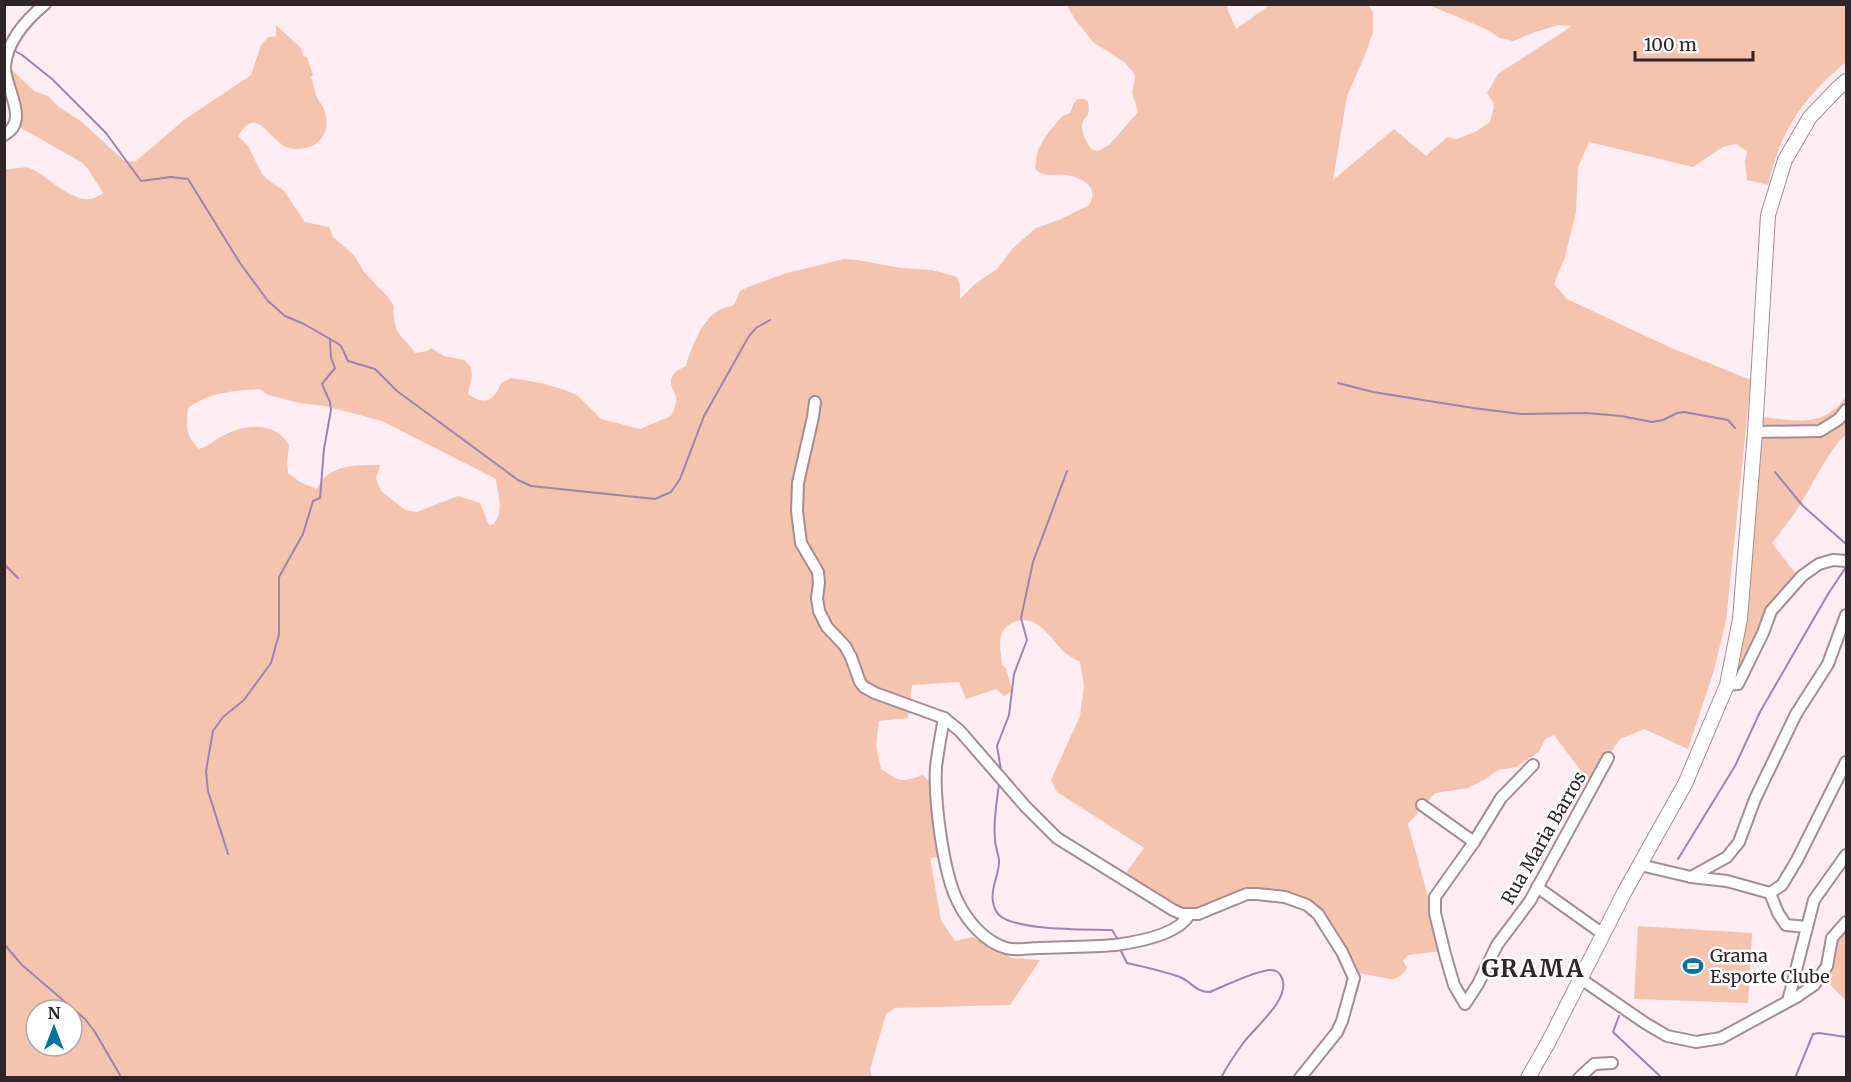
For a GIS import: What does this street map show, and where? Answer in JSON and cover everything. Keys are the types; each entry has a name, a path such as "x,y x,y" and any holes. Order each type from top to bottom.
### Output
{"main road":[{"path":"1528,1077 1685,784 1727,686 1740,619 1755,432 1768,215 1785,159 1810,117 1846,81"}],"street":[{"path":"4,135 13,127 16,117 6,74 6,58 30,16 45,4"},
{"path":"815,402 796,497 801,543 819,576 817,598 819,611 827,627 851,657 860,682 875,693 944,718 960,731 1008,788 1057,838 1182,914 1198,914 1247,894 1285,897 1307,905 1318,914 1342,952 1353,981 1337,1032 1300,1077"},
{"path":"1755,432 1820,431 1839,419 1846,410"},
{"path":"1727,686 1738,684 1764,633 1771,611 1802,576 1819,564 1833,560 1846,561"},
{"path":"1691,877 1727,857 1739,842 1755,799 1796,714 1828,664 1846,615"},
{"path":"944,718 936,769 942,844 949,876 959,905 980,933 1006,948 1135,943 1182,925 1189,915"},
{"name":"Rua Maria Barros","path":"1533,765 1501,798 1438,892 1434,902 1437,924 1454,985 1465,1004 1478,984 1497,945 1530,901 1608,758"},
{"path":"1770,893 1782,885 1797,860 1846,762"},
{"path":"1422,805 1473,842"},
{"path":"1788,1001 1814,900 1846,855"},
{"path":"1640,865 1691,877 1727,881 1770,893 1786,925 1807,927"},
{"path":"1537,887 1603,934"},
{"path":"1581,979 1667,1036 1696,1042 1721,1038 1814,985 1827,966 1832,938 1846,922"},
{"path":"1579,1077 1594,1064 1612,1063"}],"shaded area":[{"path":"1067,5 1227,5 1236,29 1270,5 1369,5 1373,13 1373,32 1347,96 1333,180 1394,129 1426,156 1447,137 1457,139 1475,132 1490,122 1494,107 1487,93 1498,74 1572,26 1559,25 1513,41 1500,38 1486,29 1429,5 1846,5 1846,62 1818,89 1796,116 1780,147 1768,185 1747,180 1745,162 1747,151 1736,144 1723,147 1693,167 1589,142 1578,167 1576,212 1565,257 1554,284 1567,299 1669,347 1751,380 1726,621 1714,670 1688,749 1644,729 1620,739 1590,783 1554,735 1545,739 1539,752 1516,767 1498,770 1468,788 1435,793 1408,824 1443,951 1408,955 1403,961 1407,968 1404,973 1394,979 1358,973 1354,972 1311,903 1276,892 1249,888 1231,895 1183,922 1123,877 1144,848 1057,792 1051,780 1080,716 1084,686 1080,662 1064,652 1048,633 1035,623 1021,620 1007,626 1000,641 1002,665 1006,668 1012,691 1004,696 996,689 966,699 959,682 912,685 908,718 879,721 876,745 881,769 901,780 923,775 932,785 940,857 930,858 941,920 955,941 973,937 1012,958 1040,960 1010,1005 895,1008 886,1014 870,1069 872,1078 5,1077 5,169 29,168 68,193 84,199 93,199 103,193 81,162 21,128 21,112 5,63 34,91 48,96 59,107 82,122 123,160 135,162 184,120 251,75 261,45 268,37 276,36 276,25 301,48 303,56 307,57 316,95 325,113 326,130 317,143 300,149 284,146 256,123 248,125 238,136 248,146 262,174 284,191 305,222 329,227 333,237 354,255 364,272 394,306 397,331 415,353 431,348 444,356 464,360 471,367 472,377 468,394 479,400 492,398 501,383 511,378 541,383 577,395 601,419 640,429 671,416 676,400 671,385 673,374 686,366 701,329 711,316 734,305 740,291 748,287 787,273 844,259 901,268 932,270 957,277 960,285 960,299 976,283 997,269 1013,248 1036,228 1089,205 1092,199 1091,188 1082,180 1070,176 1046,175 1035,169 1038,150 1045,137 1062,116 1070,113 1078,99 1088,102 1089,111 1083,121 1082,131 1091,149 1098,151 1109,145 1138,112 1132,92 1134,73 1124,62 1093,42","holes":["260,389 268,395 299,403 325,406 382,421 496,479 500,507 494,524 489,525 480,503 458,496 417,512 405,510 381,491 376,478 380,465 353,466 335,470 322,481 317,489 300,482 288,473 289,445 283,437 267,428 248,427 228,433 199,449 194,444 188,430 188,408 213,395 231,392"]},
{"path":"1846,397 1846,435 1835,447 1797,510 1772,543 1799,578 1771,602 1730,692 1761,417 1797,420 1818,418 1828,414"},
{"path":"1846,915 1846,1001 1823,977 1839,924"},
{"name":"Grama Esporte Clube","path":"1638,926 1752,933 1748,1003 1634,999"}],"waterway":[{"path":"13,50 52,79 106,133 141,181 171,177 188,179 240,263 268,301 285,316 337,343 341,346 348,361 375,369 397,391 518,480 531,486 655,499 671,492 680,479 704,416 749,336 756,328 770,320"},
{"path":"228,854 208,791 206,771 213,731 223,717 244,700 271,663 279,634 279,577 303,534 313,501 320,498 324,449 331,410 322,384 335,368 331,358 330,340"},
{"path":"1338,383 1373,392 1521,414 1586,413 1652,422 1684,412 1728,420 1735,428"},
{"path":"1001,770 997,746 1009,715 1014,674 1027,640 1021,618 1033,562 1067,471"},
{"path":"1775,472 1803,506 1846,544"},
{"path":"4,564 18,578"},
{"path":"1678,859 1735,766 1760,712 1846,567"},
{"path":"999,784 994,825 999,862 992,897 998,914 1008,920 1036,927 1112,930 1117,938"},
{"path":"4,944 22,965 85,1019 120,1075"},
{"path":"1121,951 1127,963 1180,977 1205,992 1265,971 1278,972 1283,986 1277,1004 1244,1042 1221,1078"},
{"path":"1619,1016 1613,1032 1662,1078"},
{"path":"1795,1078 1813,1034 1846,1037"}],"place":[{"name":"Grama Esporte Clube","path":"1693,966"}],"district":[{"name":"GRAMA","path":"1533,969"}]}
